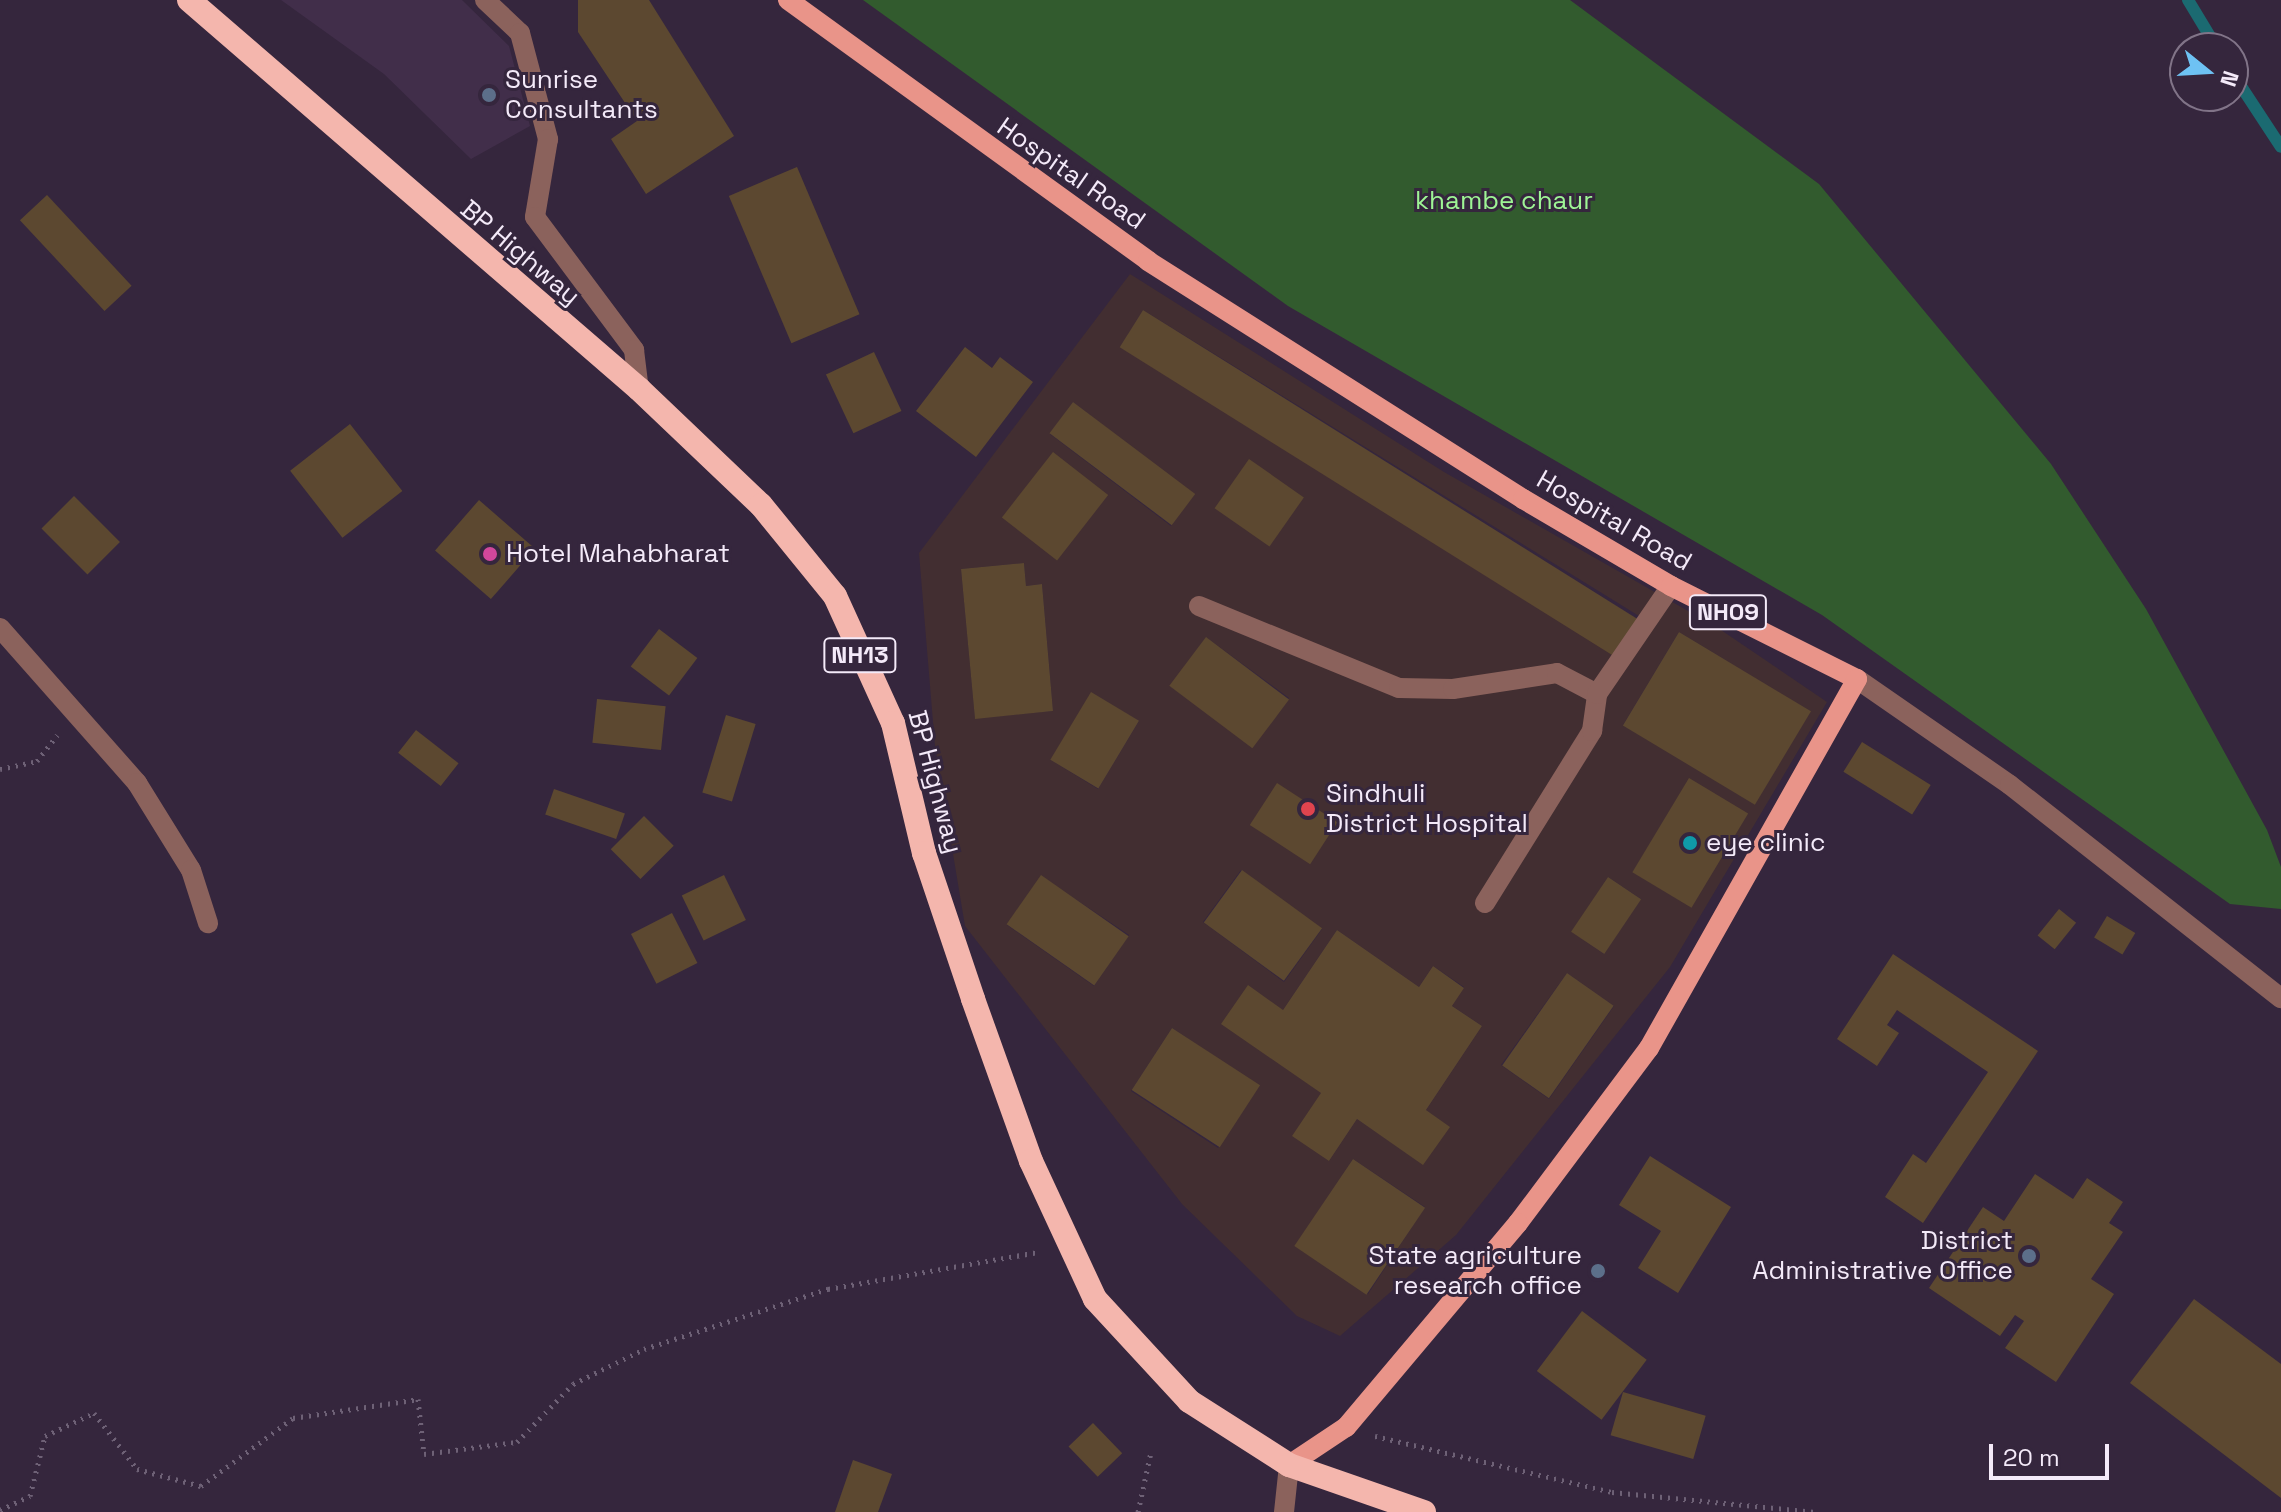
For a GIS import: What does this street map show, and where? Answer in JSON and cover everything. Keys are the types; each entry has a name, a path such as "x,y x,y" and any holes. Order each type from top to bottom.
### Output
{"highway":[{"name":"BP Highway","path":"189,0 639,389 761,505 835,596 893,723 924,853 968,984 1069,1245 1095,1299 1146,1362 1189,1401 1289,1465 1424,1512"}],"main road":[{"name":"Hospital Road","path":"788,0 1148,261 1671,586 1857,679"},
{"path":"1289,1465 1346,1427 1518,1223 1649,1048 1857,679"}],"street":[{"path":"485,0 520,33 548,139 535,217 634,350 639,389"},
{"path":"1485,903 1592,731 1597,694 1671,586"},
{"path":"1199,606 1399,688 1453,689 1557,673 1597,694"},
{"path":"0,628 137,783 191,870 208,923"},
{"path":"1857,679 2010,785 2281,998"},
{"path":"1284,1512 1289,1465"}],"path":[{"path":"0,769 37,761 74,712"},
{"path":"0,1510 30,1496 45,1436 94,1413 137,1469 201,1486 293,1418 418,1399 424,1454 517,1442 573,1384 644,1349 828,1289 1069,1245"},
{"path":"1346,1427 1612,1492 1815,1512"},
{"path":"1138,1512 1151,1452"}],"shaded area":[{"path":"281,0 462,0 509,46 530,126 471,159 384,74"},
{"name":"Sindhuli District Hospital","path":"1130,274 1444,472 1718,628 1827,702 1670,967 1456,1235 1340,1336 1297,1316 1182,1204 965,926 935,746 919,553","holes":["1143,310 1639,616 1616,653 1120,347","1073,402 1194,495 1171,526 1050,434","1024,563 1026,586 1042,584 1053,711 975,718 961,569","1679,632 1810,711 1754,803 1623,725","1207,638 1289,698 1253,746","1091,693 1139,721 1098,789 1051,760","1241,870 1322,929 1284,982 1203,922","1041,876 1129,935 1094,986 1007,925","1608,877 1641,899 1604,954 1572,932","1337,930 1419,987 1433,966 1464,987 1452,1006 1482,1026 1426,1110 1449,1127 1423,1164 1357,1119 1329,1161 1321,1093 1283,1010","1567,973 1614,1006 1549,1099 1501,1065","1172,1028 1259,1086 1218,1148 1131,1091","1353,1159 1425,1207 1368,1294 1295,1246"]}],"green space":[{"name":"khambe chaur","path":"863,0 1570,0 1819,184 2051,464 2146,609 2267,830 2281,867 2281,909 2230,904 1822,615 1288,306"}],"building":[{"path":"578,0 649,0 734,136 646,194 611,139 637,121 578,32"},
{"path":"797,167 860,314 791,343 729,196"},
{"path":"47,195 132,286 105,311 20,220"},
{"path":"1143,310 1638,619 1615,657 1120,347"},
{"path":"965,347 992,368 1000,357 1033,382 976,457 916,411"},
{"path":"874,352 901,411 853,433 826,374"},
{"path":"1073,402 1195,494 1172,525 1050,433"},
{"path":"350,424 402,491 342,538 290,471"},
{"path":"1053,452 1108,495 1057,561 1002,517"},
{"path":"1249,459 1304,497 1269,547 1215,508"},
{"path":"74,496 120,542 87,574 41,529"},
{"path":"479,500 535,549 491,599 435,551"},
{"path":"1024,563 1026,586 1042,584 1053,711 975,719 961,569"},
{"path":"659,629 697,658 669,695 631,667"},
{"path":"1679,632 1811,711 1755,805 1623,725"},
{"path":"1206,637 1289,700 1252,748 1169,686"},
{"path":"1091,692 1139,721 1098,789 1050,760"},
{"path":"597,699 666,706 661,750 592,743"},
{"path":"726,715 756,724 732,802 702,792"},
{"path":"416,730 459,763 441,786 398,753"},
{"path":"1862,742 1931,785 1912,815 1843,772"},
{"name":"eye clinic","path":"1689,778 1748,814 1691,908 1632,872"},
{"path":"1277,783 1337,822 1310,864 1250,825"},
{"path":"554,789 625,813 616,839 545,815"},
{"path":"644,816 674,846 640,879 611,849"},
{"path":"1242,870 1322,928 1284,981 1204,923"},
{"path":"724,875 746,920 704,941 682,896"},
{"path":"1041,875 1129,936 1094,986 1007,924"},
{"path":"1608,877 1641,899 1604,954 1571,932"},
{"path":"2059,909 2076,923 2055,949 2038,935"},
{"path":"672,913 697,963 656,984 631,934"},
{"path":"2107,916 2135,933 2122,954 2094,937"},
{"path":"1337,930 1419,987 1433,966 1464,988 1452,1006 1482,1026 1426,1110 1450,1127 1423,1165 1357,1119 1329,1161 1292,1136 1321,1093 1221,1024 1248,985 1283,1010"},
{"path":"1893,954 2038,1051 1923,1223 1885,1197 1913,1154 1926,1163 1988,1072 1897,1010 1887,1025 1899,1033 1877,1066 1837,1039"},
{"path":"1567,973 1614,1006 1549,1098 1502,1066"},
{"path":"1172,1028 1260,1085 1220,1147 1132,1090"},
{"path":"1650,1156 1731,1207 1678,1293 1638,1268 1661,1231 1619,1205"},
{"path":"1353,1159 1425,1208 1366,1295 1294,1246"},
{"name":"District Administrative Office","path":"2035,1174 2073,1199 2087,1178 2123,1202 2109,1223 2123,1232 2091,1279 2114,1294 2056,1382 2005,1348 2024,1321 2015,1315 2000,1336 1929,1288 1983,1207 2004,1221"},
{"path":"2194,1299 2281,1364 2281,1498 2130,1383"},
{"path":"1582,1311 1647,1360 1602,1420 1537,1371"},
{"path":"1623,1392 1706,1416 1693,1459 1611,1435"},
{"path":"1093,1423 1122,1453 1098,1477 1069,1447"},
{"path":"853,1460 892,1474 878,1512 835,1512"}],"waterway":[{"path":"2188,0 2207,32"},
{"path":"2249,98 2281,147"}],"place":[{"name":"Sunrise Consultants","path":"489,95"},
{"name":"Hotel Mahabharat","path":"490,554"},
{"name":"Sindhuli District Hospital","path":"1308,809"},
{"name":"eye clinic","path":"1690,843"},
{"name":"District Administrative Office","path":"2029,1256"},
{"name":"State agriculture research office","path":"1598,1271"}]}
